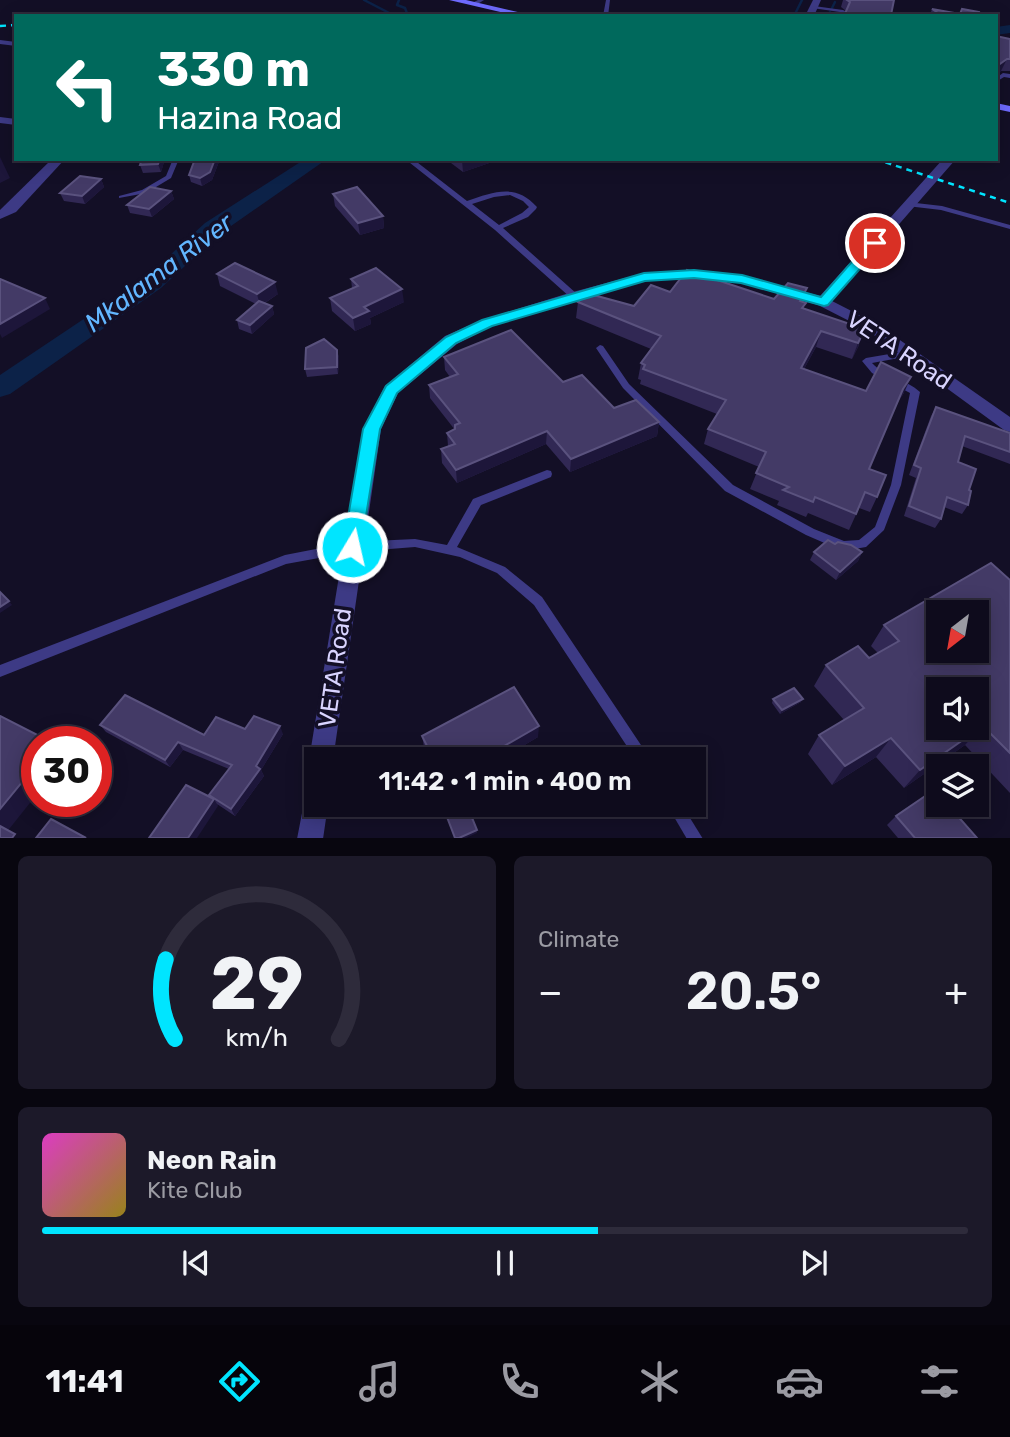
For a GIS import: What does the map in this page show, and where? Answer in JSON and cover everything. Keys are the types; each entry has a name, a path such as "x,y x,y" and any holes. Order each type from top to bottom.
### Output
{"main road":[{"path":"453,0 478,2 523,14"}],"street":[{"path":"0,215 11,209 57,161"},
{"path":"824,302 948,161"},
{"name":"VETA Road","path":"323,747 372,429 391,390 451,340 487,323 644,277 694,274 742,279 824,302 872,327 1010,426"},
{"path":"310,838 313,817"}],"lane":[{"path":"813,7 843,11 842,14"},
{"path":"121,197 144,192 170,177 175,161"},
{"path":"411,161 498,228 574,296"},
{"path":"466,204 499,193 515,193 527,199 533,207 525,215 498,228"},
{"path":"910,204 942,208 1010,227"},
{"path":"600,348 626,386 729,488 810,532 843,545 862,544 879,530 896,485 915,392 904,384 875,372 869,368 866,361 907,354"},
{"path":"450,550 477,502 547,474"},
{"path":"0,671 285,560 352,547 415,543 462,553 501,569 538,601 634,747"},
{"path":"682,817 696,838"}],"building":[{"path":"847,0 894,0 891,14 845,14 850,2"},
{"path":"932,9 960,14 940,14"},
{"path":"962,9 978,14 960,14"},
{"path":"998,36 1010,39 1010,59 998,65"},
{"path":"141,161 159,161 158,164 140,165"},
{"path":"194,161 214,161 210,172 200,178 189,175"},
{"path":"80,176 101,179 82,196 60,193"},
{"path":"150,187 171,191 149,209 127,205"},
{"path":"357,187 383,216 358,223 333,194"},
{"path":"235,263 275,282 257,294 217,274"},
{"path":"376,268 402,289 364,307 369,311 353,318 330,298 358,286 351,279"},
{"path":"687,270 774,299 788,283 807,288 800,301 806,303 802,308 865,329 858,343 821,331 801,368 866,391 881,362 911,377 903,389 869,469 886,475 877,497 865,492 856,514 815,497 813,502 783,490 789,487 756,473 766,452 708,429 726,400 643,369 645,365 641,363 661,336 578,302 586,293 634,306 651,285 670,292"},
{"path":"0,279 45,298 0,324"},
{"path":"259,301 272,306 250,325 237,320"},
{"path":"511,330 563,382 582,375 614,408 636,400 659,422 571,459 547,431 456,470 441,449 455,444 447,433 460,423 429,385 458,374 444,357"},
{"path":"324,339 337,350 337,367 305,369 306,348"},
{"path":"936,407 1010,433 1010,452 965,436 958,462 976,469 969,490 968,505 947,497 941,519 909,506 921,468 914,465"},
{"path":"828,540 835,544 838,542 851,545 862,552 840,572 814,552"},
{"path":"991,563 1010,580 1010,753 989,732 989,677 926,677 926,740 963,740 943,754 926,754 926,766 920,770 891,738 845,766 819,735 864,708 826,665 858,646 869,658 899,641 884,625 926,601 926,663 989,663 989,600 927,600"},
{"path":"0,592 9,601 0,607"},
{"path":"514,687 539,726 503,747 428,747 422,736"},
{"path":"794,688 803,699 782,710 773,699"},
{"path":"125,695 204,735 216,717 245,729 254,716 280,726 256,766 260,769 231,809 209,795 232,765 178,742 165,760 112,731 112,726 100,725"},
{"path":"0,716 21,727 21,783 0,809"},
{"path":"186,785 214,799 188,838 149,838"},
{"path":"926,795 926,817 959,817 977,838 915,838 896,816"},
{"path":"447,817 472,817 477,830 455,838"},
{"path":"51,819 86,838 36,838"},
{"path":"0,826 15,834 12,838 0,838"}],"waterway":[{"path":"364,0 391,14"},
{"path":"399,0 397,5 405,8 407,14"},
{"path":"795,14 802,0"},
{"path":"832,8 835,2"},
{"name":"Mkalama River","path":"998,31 1010,29"},
{"name":"Mkalama River","path":"0,388 153,283 213,228 315,161"}],"railway":[{"path":"0,26 14,25"},
{"path":"881,161 1010,203"}],"route":[{"path":"352,547 372,429 391,390 451,340 487,323 644,277 694,274 742,279 824,302 875,243"}]}
